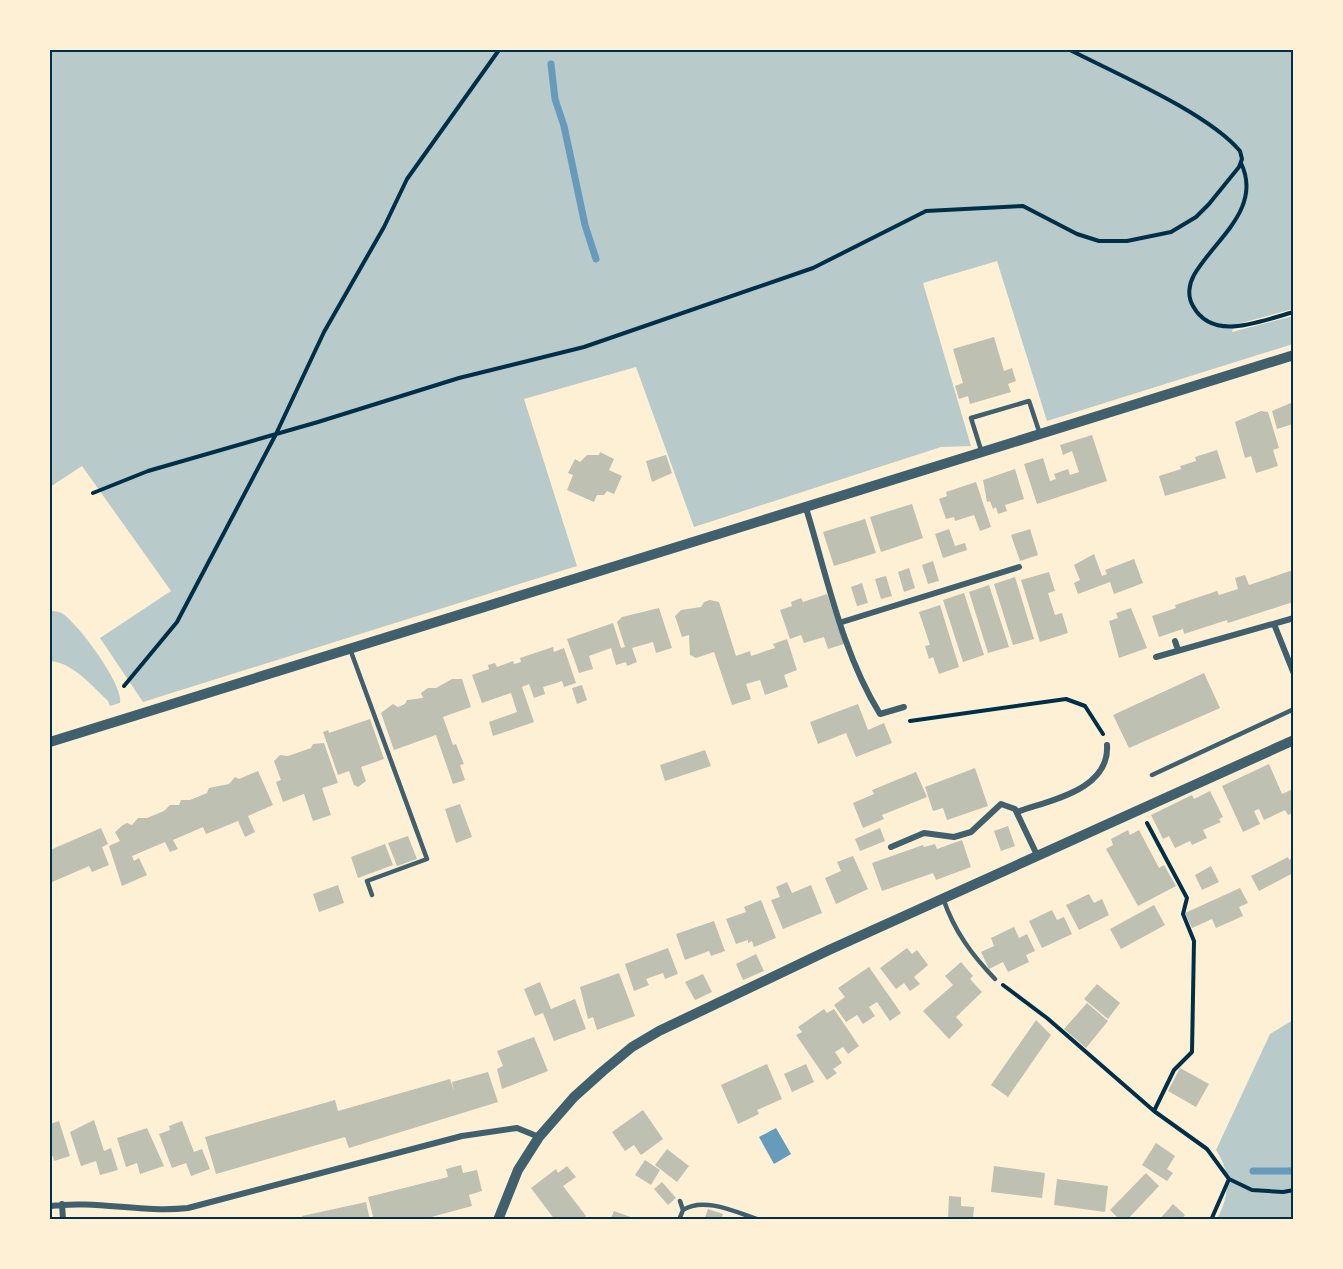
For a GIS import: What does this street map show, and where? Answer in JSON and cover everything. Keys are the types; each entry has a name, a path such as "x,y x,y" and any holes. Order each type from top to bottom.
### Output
{"street":[{"path":"50,742 1293,355"},
{"path":"806,508 842,622 865,685 880,714 904,707"},
{"path":"842,622 1019,567"},
{"path":"1156,657 1293,618"},
{"path":"1274,624 1293,674"},
{"path":"1175,641 1178,650"},
{"path":"498,1220 518,1170 539,1137 574,1096 632,1047 659,1030 693,1012 1293,740"},
{"path":"1017,812 1079,789 1093,780 1107,761 1107,745"},
{"path":"891,847 922,834 952,837 971,832 1001,804 1011,806 1017,812 1038,857"},
{"path":"50,1206 62,1204 152,1210 194,1207 462,1136 517,1128 539,1137"},
{"path":"62,1204 63,1220"}],"lane":[{"path":"982,453 971,418 1029,401 1040,434"},
{"path":"350,649 427,859 367,881 372,894"},
{"path":"1152,775 1293,709"},
{"path":"943,898 949,916 970,952 995,979"},
{"path":"680,1201 683,1210"},
{"path":"679,1220 683,1210 689,1206 708,1204 760,1220"}],"path":[{"path":"124,686 177,622 276,434 324,332 384,227 407,179 499,50"},
{"path":"1070,50 1176,106 1221,134 1240,151 1246,185 1241,211 1234,226 1194,274 1189,288 1191,301 1198,314 1225,327 1236,327 1293,312"},
{"path":"93,493 148,471 459,378 584,347 813,268 926,211 1023,206 1077,234 1099,241 1127,241 1171,232 1196,218 1241,162"},
{"path":"904,707 909,721 1054,699 1072,700 1090,712 1107,745"},
{"path":"1140,808 1187,898 1183,914 1194,941 1192,1052 1174,1070 1154,1111"},
{"path":"995,979 1047,1018 1154,1111 1207,1149 1229,1179 1252,1190 1283,1192 1293,1190"},
{"path":"1211,1220 1229,1179"}],"shaded area":[{"path":"50,50 1293,50 1293,309 1234,325 1232,332 1293,316 1293,344 1047,421 997,261 923,283 971,446 941,447 694,527 636,367 524,399 577,566 143,702 100,638 171,591 82,466 50,487"},
{"path":"50,611 63,614 89,642 115,683 120,703 110,706 108,701 74,670 58,662 50,661"},
{"path":"1293,1020 1293,1216 1284,1219 1217,1219 1227,1184 1224,1167 1216,1150 1270,1034"}],"water":[{"path":"776,1128 791,1154 774,1164 759,1137"}],"building":[{"path":"994,337 1004,371 1012,368 1016,381 1008,384 1011,392 970,404 968,396 959,399 955,386 963,383 953,349"},
{"path":"1293,402 1293,424 1277,429 1272,411"},
{"path":"1261,411 1268,412 1279,448 1273,450 1278,466 1256,473 1251,456 1245,458 1235,422"},
{"path":"1092,435 1107,481 1037,504 1024,464 1043,458 1050,481 1056,479 1054,474 1068,469 1070,475 1079,472 1072,451 1063,455 1060,445"},
{"path":"1217,450 1226,478 1165,496 1159,476 1181,469 1180,466 1196,461 1195,457"},
{"path":"600,452 614,459 609,470 622,476 614,494 607,491 604,495 597,495 594,502 567,490 573,475 568,473 575,459 580,462 587,455 599,455"},
{"path":"666,455 672,473 652,482 646,461"},
{"path":"1015,469 1024,499 1005,505 1007,511 998,514 996,507 993,509 990,501 987,502 983,480"},
{"path":"976,482 991,527 980,531 974,515 955,521 954,517 946,519 939,499 947,496 946,492"},
{"path":"912,504 923,538 881,552 870,517"},
{"path":"865,519 876,553 834,566 823,532"},
{"path":"949,529 955,546 965,543 967,550 943,558 935,534"},
{"path":"1030,529 1038,555 1020,561 1011,535"},
{"path":"1094,554 1102,576 1107,574 1105,570 1134,559 1143,583 1114,594 1110,582 1078,594 1074,583 1080,580 1074,565"},
{"path":"933,561 939,581 928,584 922,565"},
{"path":"909,568 915,588 904,592 898,572"},
{"path":"1293,570 1293,602 1228,623 1227,620 1184,634 1183,629 1159,637 1152,616 1176,608 1175,605 1217,591 1219,595 1238,589 1235,578 1245,575 1249,585"},
{"path":"1049,572 1055,591 1048,593 1055,615 1062,613 1068,633 1040,642 1021,580"},
{"path":"886,576 892,596 881,599 875,579"},
{"path":"1015,577 1034,639 1013,645 994,584"},
{"path":"862,583 868,603 857,606 851,587"},
{"path":"989,585 1009,647 988,653 969,592"},
{"path":"964,593 984,655 963,662 943,600"},
{"path":"827,594 844,644 828,649 824,637 804,643 801,635 790,639 780,610 792,606 791,602 801,598 803,602"},
{"path":"710,600 719,602 736,656 750,651 751,656 775,648 773,644 787,639 797,670 784,675 788,687 765,695 760,680 746,684 751,699 732,705 714,652 696,658 690,655 689,635 682,637 675,616 681,610 701,607 704,602"},
{"path":"940,605 959,667 939,674 933,657 929,659 925,646 930,645 919,612"},
{"path":"659,608 672,648 656,653 653,642 632,648 637,662 627,666 626,662 616,665 611,648 589,656 593,669 579,673 567,639 613,623 621,648 625,647 617,622 622,617"},
{"path":"1131,608 1147,648 1119,658 1109,621 1118,618 1116,613"},
{"path":"553,647 554,652 564,648 576,683 564,687 562,681 543,687 545,694 534,698 529,684 522,687 534,722 493,736 489,722 517,712 511,693 482,703 472,675 489,669 488,665 495,663 497,667 513,661 514,664 521,662 520,658"},
{"path":"1204,673 1220,708 1129,748 1113,715"},
{"path":"452,679 462,679 471,707 443,717 453,745 456,744 464,764 460,765 465,780 453,784 436,735 394,750 381,713 393,704 398,707 405,704 407,700 423,698 421,693 428,688 436,688"},
{"path":"582,685 587,700 577,704 572,688"},
{"path":"858,704 868,730 884,723 892,743 856,757 846,733 818,744 810,722"},
{"path":"370,719 384,759 361,767 366,781 358,787 354,785 349,771 338,775 323,732 328,730 329,733"},
{"path":"324,743 338,783 322,788 331,815 313,821 304,794 283,802 276,782 281,780 274,761 280,755 288,756 311,748 313,744"},
{"path":"705,750 711,766 665,781 660,765"},
{"path":"1269,764 1282,794 1293,789 1293,813 1288,815 1285,810 1264,820 1259,809 1254,811 1260,824 1243,832 1222,786"},
{"path":"975,768 988,806 947,820 943,808 933,811 925,787"},
{"path":"258,771 273,805 248,816 255,832 245,837 238,821 206,834 203,827 173,840 178,849 170,852 165,842 132,856 134,861 139,858 147,875 122,886 109,846 120,841 115,832 123,825 127,823 132,825 138,818 147,818 164,811 170,805 179,805 181,800 190,800 207,793 209,788 229,784 235,777 239,779"},
{"path":"916,772 927,797 882,815 884,819 863,828 853,803 874,794 872,790"},
{"path":"1210,791 1223,817 1219,819 1221,822 1203,830 1207,838 1192,845 1190,841 1175,848 1169,836 1163,839 1151,815 1192,795 1194,799"},
{"path":"460,804 472,837 456,843 445,809"},
{"path":"1008,826 1015,846 1001,851 994,831"},
{"path":"101,828 108,844 102,847 109,865 92,872 89,866 50,883 50,850"},
{"path":"880,828 885,841 860,851 855,839"},
{"path":"1128,830 1130,835 1139,830 1159,868 1164,865 1176,886 1138,906 1106,849 1113,845 1111,839"},
{"path":"408,836 417,859 397,866 388,843"},
{"path":"962,840 971,867 936,880 933,873 882,891 872,863 923,845 924,847 935,844 937,849"},
{"path":"385,844 393,865 358,878 351,857"},
{"path":"853,856 868,889 836,904 825,878 841,871 837,862"},
{"path":"1288,857 1289,860 1293,857 1293,873 1259,891 1251,876"},
{"path":"1211,866 1219,882 1202,890 1195,875"},
{"path":"787,882 792,893 811,885 822,913 783,929 771,900 780,897 776,887"},
{"path":"338,885 344,903 319,912 313,894"},
{"path":"1240,888 1248,903 1239,907 1243,916 1216,928 1212,919 1192,928 1185,913"},
{"path":"1089,894 1094,903 1102,899 1109,915 1079,930 1066,905"},
{"path":"761,900 776,938 754,947 752,941 748,943 748,940 736,944 726,919 746,912 744,907"},
{"path":"1154,905 1165,925 1121,949 1110,929"},
{"path":"1052,910 1057,920 1064,917 1072,934 1042,948 1029,921"},
{"path":"714,921 725,951 711,956 709,951 685,960 676,934"},
{"path":"1014,927 1019,938 1027,934 1035,951 1026,955 1029,962 1008,972 1003,962 989,969 981,952 994,946 991,938"},
{"path":"668,948 678,974 665,979 663,973 646,979 649,985 634,991 625,964"},
{"path":"907,948 912,954 917,950 928,965 914,977 920,984 910,991 904,983 896,989 880,968"},
{"path":"756,954 764,971 743,980 736,964"},
{"path":"961,962 973,976 970,979 982,992 956,1017 963,1025 949,1039 923,1011 953,985 945,976"},
{"path":"869,967 901,1013 890,1021 877,1002 869,1007 875,1016 863,1024 857,1015 846,1022 834,1005 845,997 838,988"},
{"path":"619,973 635,1016 597,1030 593,1017 588,1019 580,987"},
{"path":"703,974 712,992 695,1000 685,982"},
{"path":"540,982 551,1009 575,999 586,1029 554,1041 543,1013 535,1016 524,989"},
{"path":"1097,984 1120,1003 1108,1019 1084,999"},
{"path":"1087,1003 1108,1021 1086,1048 1064,1029"},
{"path":"824,1009 827,1013 834,1009 859,1046 848,1054 843,1047 835,1052 842,1063 833,1069 837,1073 827,1080 796,1035 802,1032 798,1027"},
{"path":"1036,1020 1051,1035 1008,1097 991,1085"},
{"path":"534,1037 548,1071 502,1089 497,1069 503,1066 497,1051"},
{"path":"767,1064 782,1099 757,1110 759,1114 738,1124 721,1085"},
{"path":"806,1064 814,1082 792,1092 784,1074"},
{"path":"1180,1068 1209,1084 1196,1107 1168,1091"},
{"path":"488,1072 498,1102 349,1148 345,1137 216,1174 205,1137 335,1100 338,1111 450,1079 454,1091 452,1082"},
{"path":"643,1110 663,1139 641,1155 634,1145 625,1151 612,1132"},
{"path":"94,1120 104,1151 111,1148 118,1170 100,1175 96,1161 81,1166 70,1132"},
{"path":"59,1121 70,1156 54,1161 53,1156 50,1157 50,1124"},
{"path":"182,1121 194,1152 202,1149 210,1169 191,1176 186,1163 172,1168 159,1134 170,1130 169,1126"},
{"path":"147,1128 164,1166 140,1174 137,1163 126,1167 117,1138"},
{"path":"1156,1143 1175,1156 1167,1169 1173,1173 1167,1181 1142,1165"},
{"path":"667,1149 689,1166 677,1182 655,1165"},
{"path":"645,1160 660,1170 651,1185 635,1175"},
{"path":"461,1165 463,1173 477,1170 482,1191 469,1195 472,1206 420,1220 374,1220 368,1197 448,1177 446,1169"},
{"path":"567,1166 576,1177 563,1186 586,1216 582,1220 555,1220 531,1188 556,1169 558,1173"},
{"path":"994,1166 1045,1173 1042,1198 991,1192"},
{"path":"1146,1173 1159,1186 1127,1220 1120,1220 1110,1210"},
{"path":"1057,1179 1108,1186 1105,1212 1054,1205"},
{"path":"662,1182 676,1198 668,1205 654,1189"},
{"path":"949,1196 961,1197 961,1206 974,1207 973,1220 948,1220"},
{"path":"366,1202 370,1220 303,1220 302,1216"},
{"path":"1173,1204 1185,1215 1181,1220 1159,1220"},
{"path":"708,1209 723,1214 721,1220 704,1220"},
{"path":"614,1211 636,1219 636,1220 610,1220"}],"waterway":[{"path":"551,64 555,99 564,126 585,225 596,259"},
{"path":"1253,1171 1294,1171"}]}
